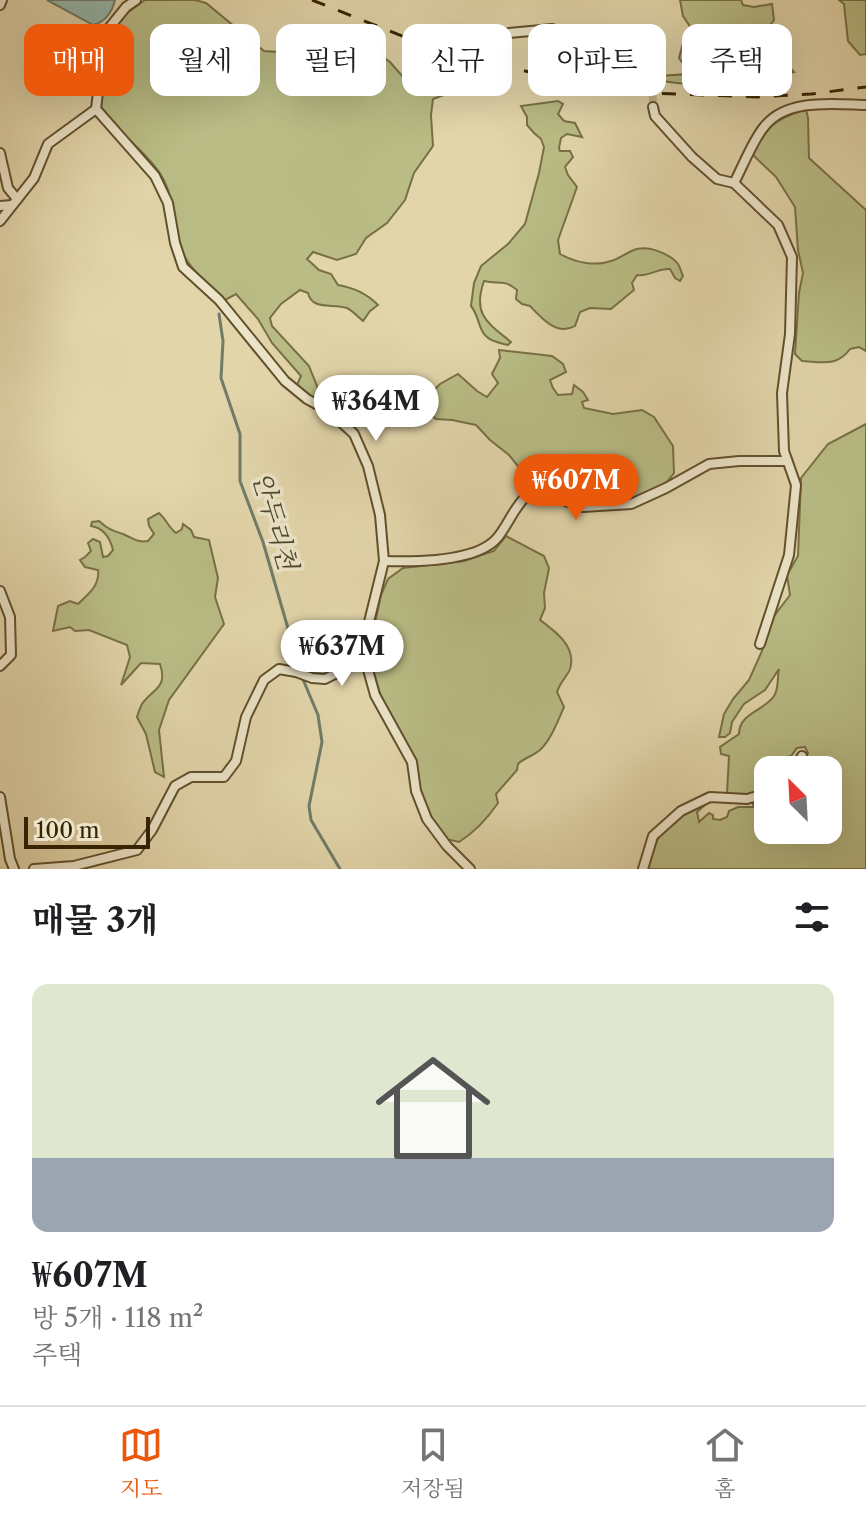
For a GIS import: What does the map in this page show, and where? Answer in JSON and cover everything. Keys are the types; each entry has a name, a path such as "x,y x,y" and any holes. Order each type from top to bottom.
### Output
{"street":[{"path":"0,221 34,178 48,144 96,109 105,33 126,7 136,0"},
{"path":"734,183 764,126 785,110 819,104 866,105"},
{"path":"653,107 655,116 692,157 717,179 734,183 778,225 792,257 790,334 782,393 784,451 796,485 789,555 760,644"},
{"path":"96,109 155,176 168,203 183,267 219,300 285,381 307,399 329,411 354,434 368,466 380,515 384,561 368,626 365,659 375,695 412,762 416,791 427,819 447,846 470,869"},
{"path":"0,153 8,188 15,202"},
{"path":"0,206 15,202"},
{"path":"384,561 418,562 468,555 497,539 527,495 549,495 583,507 631,504 709,464 787,461"},
{"path":"0,591 10,617 11,655 0,666"},
{"path":"34,869 74,866 137,850 152,830 175,786 191,777 224,777 236,761 246,717 264,680 279,669 325,679 365,659"},
{"path":"0,797 14,869"},
{"path":"643,869 653,836 681,811 710,797 754,797"}],"green space":[{"path":"145,0 195,0 206,3 231,24 150,24 150,96 260,96 260,48 276,52 276,96 386,96 386,59 402,76 402,96 441,96 433,99 433,146 414,173 405,200 387,223 366,238 356,254 337,260 313,252 307,259 319,270 331,274 338,285 360,292 378,305 363,321 347,308 318,304 310,299 308,293 300,290 281,304 270,318 272,326 309,366 324,403 297,385 301,376 236,294 225,300 191,266 183,253 169,194 161,175 99,105 101,96 134,96 134,24 118,24"},
{"path":"680,0 741,0 743,5 754,7 772,4 774,20 771,24 688,24 683,16"},
{"path":"839,0 866,0 866,54 860,55 848,41 844,4"},
{"path":"682,74 682,83 666,81 666,76"},
{"path":"558,101 563,104 558,114 564,121 575,123 582,137 567,134 561,138 559,148 560,151 570,151 573,157 565,167 577,187 558,240 560,254 593,264 614,260 637,249 648,249 674,260 683,276 680,281 670,269 637,275 632,283 634,290 611,309 590,308 580,312 575,326 568,329 550,325 530,306 522,304 516,299 517,290 512,286 484,281 481,310 489,323 511,342 508,345 489,338 482,330 471,306 474,283 481,266 508,244 525,224 539,173 544,147 541,139 527,125 527,117 521,106"},
{"path":"806,109 809,158 866,210 866,351 859,347 850,349 840,359 829,362 802,361 795,354 803,273 795,207 776,177 753,155 762,137 773,125 786,116"},
{"path":"499,350 552,356 563,364 566,372 550,380 553,388 558,395 572,394 574,385 588,400 582,402 584,408 613,414 642,410 654,417 673,446 674,473 666,483 645,495 623,501 586,505 570,501 555,492 537,490 531,486 509,455 476,425 436,419 424,409 423,401 440,384 458,374 487,397 498,383 492,374 500,358"},
{"path":"866,424 866,869 648,869 663,831 687,811 707,803 697,812 699,822 709,813 713,819 720,820 738,807 753,807 754,801 754,844 842,844 842,756 806,756 805,747 797,748 791,756 754,756 754,794 727,794 729,756 721,754 720,747 739,734 743,721 774,696 779,669 765,690 744,704 732,722 730,733 719,737 724,714 749,680 771,620 790,595 787,575 798,556 801,478 828,444"},
{"path":"159,513 176,533 183,524 194,537 209,540 218,578 215,597 224,624 169,700 159,730 164,777 155,772 146,734 137,717 142,704 161,683 160,664 141,663 121,685 130,657 127,645 89,630 75,631 70,627 53,631 58,606 70,601 78,604 97,581 98,570 85,567 80,560 91,551 88,543 93,539 100,542 103,557 113,550 106,534 91,526 92,522 99,521 135,540 148,541 154,534 148,519"},
{"path":"506,536 544,556 549,568 544,593 545,608 540,620 563,640 570,654 569,672 557,692 564,707 548,740 518,764 517,770 496,794 498,803 494,809 459,842 446,839 425,807 413,760 382,700 371,664 370,646 381,595 388,579 403,568 464,561 494,551"}],"water":[{"path":"47,0 115,0 107,16 101,22 91,24"}],"waterway":[{"name":"안두리천","path":"219,314 223,341 221,378 240,434 240,481 263,542 300,670"},
{"name":"안두리천","path":"302,677 318,715 322,742 309,806 311,820 340,869"}],"tunnel":[{"path":"653,96 653,107"}],"railway":[{"path":"312,0 427,46 491,64 647,93 757,97 866,87"}]}
